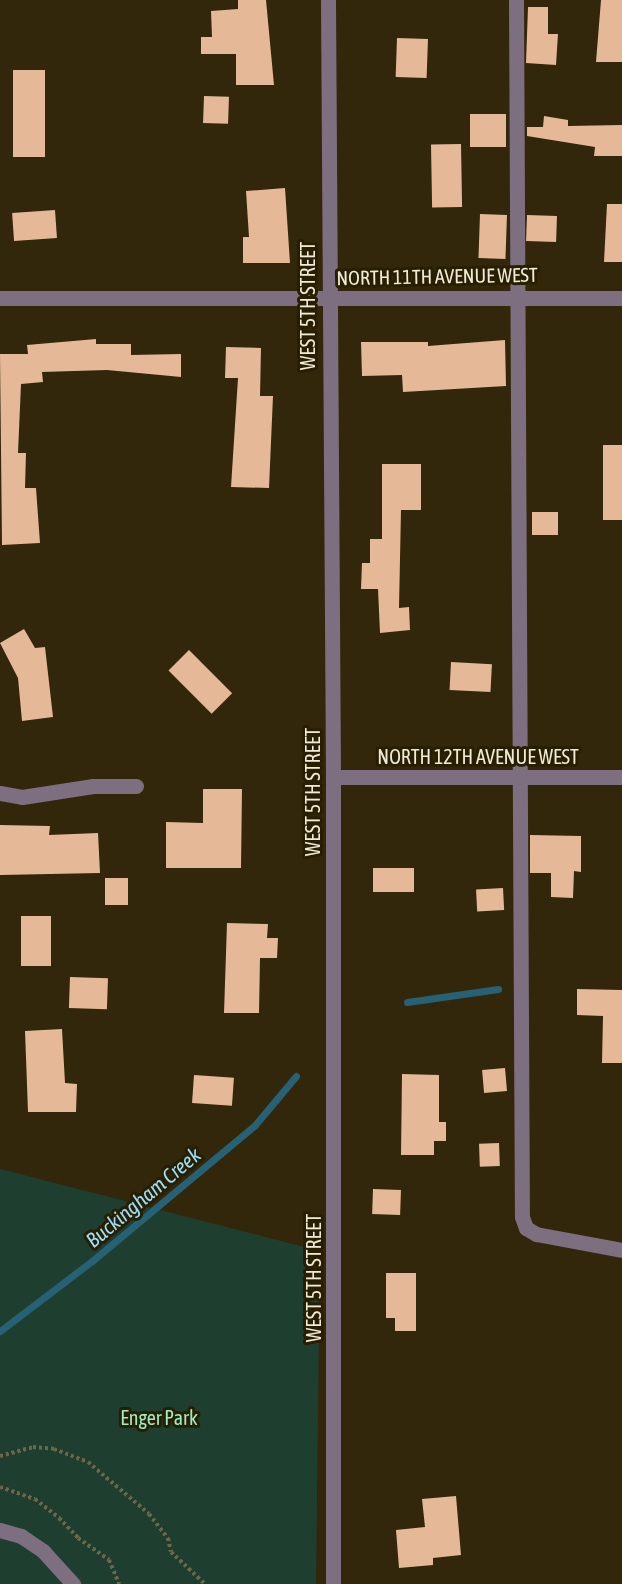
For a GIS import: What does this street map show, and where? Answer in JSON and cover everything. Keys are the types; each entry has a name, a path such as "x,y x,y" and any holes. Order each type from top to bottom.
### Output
{"street":[{"name":"WEST 5TH STREET","path":"328,0 327,298 333,777 333,1584"},
{"path":"516,0 523,1222 536,1234 622,1250"},
{"name":"NORTH 11TH AVENUE WEST","path":"0,297 327,298 517,295 622,298"},
{"name":"NORTH 12TH AVENUE WEST","path":"333,777 622,777"},
{"path":"0,793 22,797 93,786 136,786"},
{"path":"0,1530 21,1536 43,1551 73,1584"}],"path":[{"path":"0,1456 33,1447 54,1449 88,1462 149,1514 168,1538 171,1552 205,1584"},
{"path":"0,1486 35,1499 59,1518 78,1538 109,1560 119,1584"}],"green space":[{"name":"Enger Park","path":"0,1169 320,1251 316,1584 0,1584"}],"building":[{"path":"238,0 266,0 274,85 236,85 236,54 201,54 201,37 212,37 211,11 238,9"},
{"path":"601,0 622,0 622,62 596,62"},
{"path":"528,7 548,7 548,34 558,34 556,65 526,63"},
{"path":"397,38 428,39 427,78 396,77"},
{"path":"13,70 45,70 45,157 13,157"},
{"path":"204,96 229,97 228,124 203,123"},
{"path":"470,114 506,114 506,147 470,147"},
{"path":"544,116 568,120 568,126 622,125 622,156 594,156 595,147 527,136 527,127 543,127"},
{"path":"461,144 462,207 432,208 431,145"},
{"path":"285,188 290,263 243,263 243,237 249,237 246,191"},
{"path":"607,204 622,204 622,262 604,262"},
{"path":"55,210 57,238 14,241 12,213"},
{"path":"480,214 507,215 505,259 478,258"},
{"path":"527,215 557,216 556,242 526,241"},
{"path":"96,339 96,344 131,344 131,355 181,354 181,377 107,370 42,372 43,382 21,384 18,453 26,453 25,488 36,488 40,543 2,545 0,354 28,354 27,345"},
{"path":"505,340 506,386 403,392 402,375 362,376 361,342 428,342 428,346"},
{"path":"226,347 261,348 260,396 273,396 269,488 231,487 238,378 225,378"},
{"path":"603,445 622,445 622,520 603,520"},
{"path":"382,464 421,464 421,510 401,510 399,608 409,607 410,630 380,633 378,589 361,589 362,563 370,563 370,539 382,539"},
{"path":"532,512 558,512 558,535 532,535"},
{"path":"24,629 35,648 45,647 53,717 22,721 18,678 0,643"},
{"path":"189,650 232,693 212,714 168,671"},
{"path":"451,662 492,664 490,692 450,690"},
{"path":"203,789 242,789 241,868 166,868 166,822 203,823"},
{"path":"0,825 50,826 49,835 98,833 100,873 0,875"},
{"path":"530,835 581,836 581,872 574,871 573,898 551,897 551,873 530,873"},
{"path":"373,868 414,868 414,892 373,892"},
{"path":"105,878 128,878 128,905 105,905"},
{"path":"503,888 504,910 477,911 476,889"},
{"path":"21,916 51,916 51,966 21,966"},
{"path":"227,923 268,924 267,938 278,938 277,958 260,958 259,1013 224,1013"},
{"path":"70,977 108,978 107,1009 69,1008"},
{"path":"577,989 622,990 622,1063 602,1063 603,1016 577,1015"},
{"path":"62,1029 65,1083 77,1084 76,1112 28,1112 25,1031"},
{"path":"505,1068 507,1091 484,1093 482,1070"},
{"path":"402,1074 439,1075 439,1122 446,1122 446,1141 434,1141 434,1155 401,1155"},
{"path":"194,1075 234,1078 232,1106 192,1103"},
{"path":"499,1143 500,1166 480,1167 479,1144"},
{"path":"373,1189 401,1190 400,1215 372,1214"},
{"path":"386,1273 416,1273 416,1331 395,1331 395,1318 386,1318"},
{"path":"456,1496 461,1555 433,1558 433,1565 399,1568 396,1530 425,1527 422,1499"}],"waterway":[{"name":"Buckingham Creek","path":"407,1002 498,989"},
{"name":"Buckingham Creek","path":"0,1331 92,1261 255,1125 296,1076"}]}
